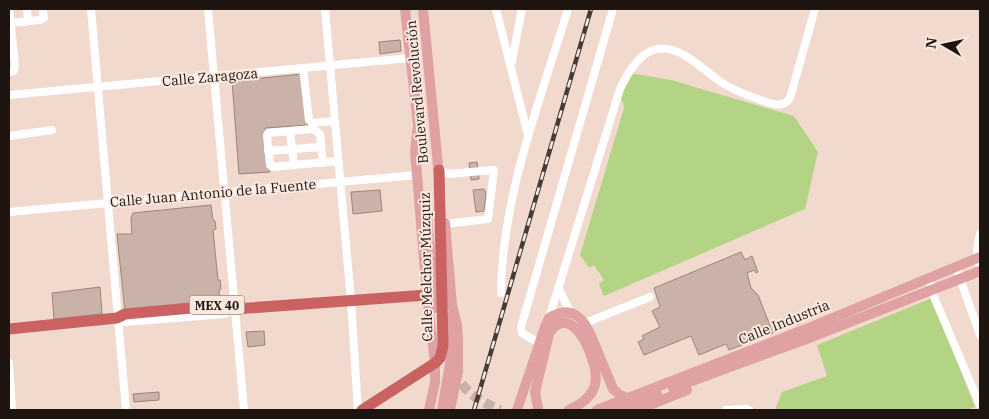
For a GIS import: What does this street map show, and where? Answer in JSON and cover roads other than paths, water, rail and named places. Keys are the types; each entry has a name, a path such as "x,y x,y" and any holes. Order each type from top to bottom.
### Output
{"highway":[{"name":"Calle Melchor Múzquiz","path":"436,363 442,354 443,346 439,170"},
{"name":"MEX 40","path":"9,329 117,318 125,314 224,305 235,309 427,295"},
{"path":"362,410 436,363"}],"main road":[{"path":"405,9 436,313"},
{"name":"Boulevard Revolución","path":"424,9 452,305 457,325 459,358 450,410"},
{"path":"418,125 417,175 427,295 436,363 435,382 429,410"},
{"name":"Calle Industria","path":"597,410 806,329 956,267 979,260"},
{"name":"Calle Industria","path":"616,410 769,351 809,338 980,271"},
{"path":"442,410 451,358 450,329 452,305"},
{"path":"522,410 528,407 538,409 535,392 549,318 555,314 570,312 585,323 613,390 620,396 627,398"},
{"path":"517,410 543,346 554,327 559,324 569,324 575,327 582,336 595,365 597,378 590,396 569,410"},
{"path":"637,410 763,359 809,338"}],"street":[{"path":"9,9 15,66 14,71 9,72"},
{"path":"27,9 28,21"},
{"path":"10,23 44,18 44,9"},
{"path":"91,9 126,410"},
{"path":"208,9 244,410"},
{"path":"325,9 351,300 358,410"},
{"path":"496,9 528,136"},
{"path":"511,64 522,9"},
{"path":"501,293 501,270 512,204 528,136 568,9"},
{"path":"543,346 522,333 521,330 612,9"},
{"path":"549,318 620,88 637,60 646,52 659,49 673,50 690,59 724,84 738,91 771,104 785,104 790,98 816,9"},
{"name":"Calle Zaragoza","path":"9,95 410,58"},
{"path":"303,68 309,120 312,122 335,122"},
{"path":"9,136 52,130"},
{"path":"323,162 320,134 317,130 268,133 268,151 270,165 272,166 338,162"},
{"path":"290,131 294,165"},
{"path":"268,151 321,146"},
{"path":"439,170 449,174 494,170 488,219 445,224"},
{"name":"Calle Juan Antonio de la Fuente","path":"9,212 417,175"},
{"path":"979,260 977,249 980,234"},
{"path":"956,267 980,335"},
{"path":"930,278 931,290 980,405"},
{"path":"558,287 570,312"},
{"path":"585,323 650,296"},
{"path":"9,362 12,410"},
{"path":"726,410 749,410"}],"tunnel":[{"path":"454,371 467,390 500,410"}],"railway":[{"path":"474,410 591,9"}]}
